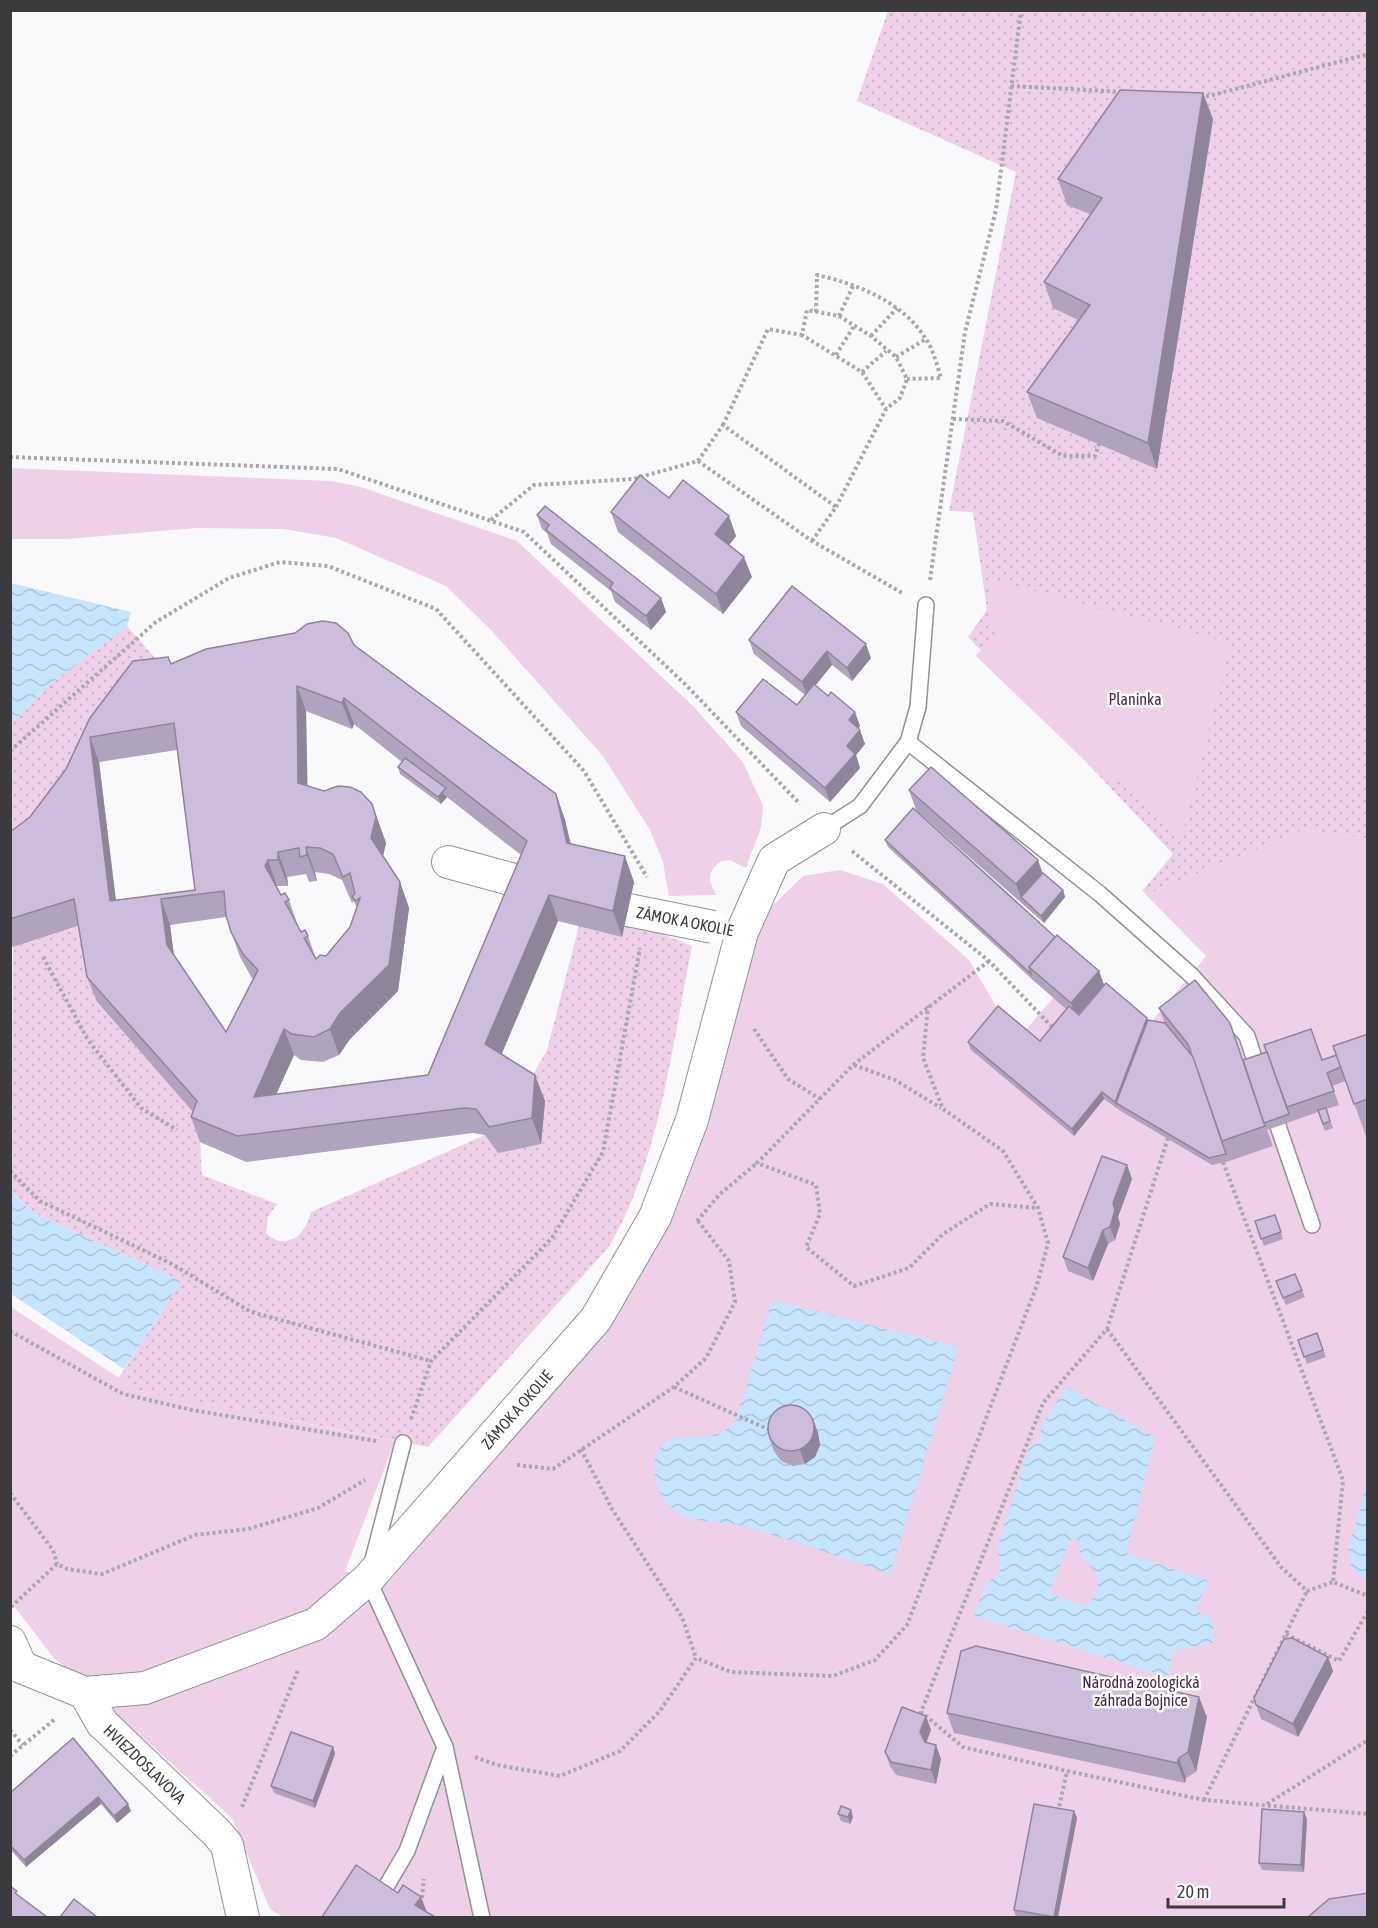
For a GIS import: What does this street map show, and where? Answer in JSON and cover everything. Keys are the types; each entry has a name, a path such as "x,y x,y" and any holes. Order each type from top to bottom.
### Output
{"street":[{"name":"ZÁMOK A OKOLIE","path":"85,1693 145,1688 316,1624 368,1579 596,1319 655,1217 692,1120 728,977 727,929 774,860 824,829"},
{"path":"448,862 529,884"},
{"name":"ZÁMOK A OKOLIE","path":"628,910 727,929"},
{"path":"14,1664 85,1693"},
{"name":"HVIEZDOSLAVOVA","path":"85,1693 102,1723 222,1839"},
{"path":"222,1839 243,1917"}],"lane":[{"path":"824,829 860,806 908,742 918,707 926,605"},
{"path":"908,742 1100,894 1191,975 1247,1036 1256,1064"},
{"path":"1278,1126 1312,1225"},
{"path":"403,1443 368,1579 445,1747 482,1917"},
{"path":"380,1897 406,1851 445,1747"}],"path":[{"path":"698,461 812,541 926,605 965,332 996,210 1021,10"},
{"path":"1197,96 1209,96 1368,54"},
{"path":"1011,86 1128,92"},
{"path":"816,312 817,275 854,284 897,308 926,339 941,378 907,379"},
{"path":"839,316 854,284"},
{"path":"871,336 897,308"},
{"path":"802,335 807,310 839,316 871,336 886,351 896,357 907,379 900,398 886,409 836,507 812,541"},
{"path":"836,355 854,326"},
{"path":"490,520 534,485 633,478 698,461 723,425 768,329 802,335 862,372 886,409"},
{"path":"896,357 926,339"},
{"path":"862,372 886,351"},
{"path":"953,419 1003,421 1064,456 1095,456 1099,444"},
{"path":"723,425 836,507"},
{"path":"10,457 338,469 524,532 685,684 824,829 989,961 1056,1031"},
{"path":"43,957 88,1040 141,1108 177,1130"},
{"path":"698,1221 720,1194 757,1164 854,1065 989,961"},
{"path":"728,977 767,1051 788,1079 820,1098"},
{"path":"928,1006 923,1058 943,1109"},
{"path":"581,1449 612,1509 682,1617 696,1658 731,1672 832,1676 875,1660 907,1625 1037,1285 1048,1243 1038,1208 1003,1151 943,1109 895,1080 854,1065"},
{"path":"1168,1138 1107,1329 1043,1403 921,1712 963,1747 1067,1772 1204,1800 1368,1814"},
{"path":"1223,1162 1343,1480 1333,1582"},
{"path":"757,1164 816,1185 820,1214 806,1247 854,1286 909,1268 943,1234 990,1204 1038,1208"},
{"path":"10,1171 40,1201 172,1264 251,1312 431,1361 403,1443"},
{"path":"473,1460 553,1469 674,1387 706,1358 735,1302 729,1261 698,1221 655,1217"},
{"path":"1107,1329 1281,1567 1307,1591"},
{"path":"10,1331 123,1394 192,1410 384,1442 398,1460 318,1508 248,1529 195,1535 102,1574 67,1569 57,1564 53,1550 10,1493"},
{"path":"674,1387 778,1434"},
{"path":"10,1607 57,1564"},
{"path":"1204,1800 1307,1591 1333,1582 1368,1596"},
{"path":"1286,1634 1339,1661 1368,1611"},
{"path":"222,1839 316,1624"},
{"path":"445,1747 497,1765 560,1776 620,1751 660,1711 696,1658"},
{"path":"10,1756 85,1693"},
{"path":"10,1730 23,1745"},
{"path":"1266,1805 1368,1740"},
{"path":"1057,1819 1067,1772"}],"green space":[{"path":"888,11 1367,11 1367,839 1305,829 1146,895 1143,890 1173,854 968,637 987,610 973,512 949,511 1016,172 857,101"},
{"path":"10,468 331,481 361,487 517,541 694,707 743,762 763,806 761,827 746,868 730,860 721,861 716,865 711,873 710,881 717,895 669,896 663,862 650,830 603,756 491,630 446,586 336,538 284,529 196,528 67,539 11,539"},
{"name":"Planinka","path":"990,579 1231,643 1182,838 1118,781 1112,787 976,656 995,634 987,610"},
{"path":"127,626 177,683 142,687 11,864 11,724 45,688"},
{"name":"Národná zoologická záhrada Bojnice","path":"1305,829 1367,839 1367,1917 282,1917 270,1909 232,1818 53,1657 11,1602 11,1307 139,1391 395,1441 345,1571 388,1583 618,1314 669,1223 745,965 765,913 803,876 840,870 883,884 969,960 1000,1013 1024,1032 1053,998 1062,948 1149,1025 1206,956 1146,895"},
{"path":"626,919 692,946 662,1102 640,1178 626,1214 608,1248 428,1447 139,1391 118,1379 181,1281 32,1212 11,1191 13,947 83,925 97,1003 207,1127 200,1142 202,1175 277,1204 268,1216 266,1233 281,1241 288,1241 305,1228 311,1212 485,1135 498,1153 525,1089 547,1050 579,926"}],"water":[{"path":"11,583 131,612 127,626 45,688 11,724"},
{"path":"10,1191 32,1212 181,1281 124,1369 11,1294"},
{"path":"772,1300 958,1347 890,1574 746,1527 682,1515 669,1505 659,1489 654,1470 657,1452 662,1445 678,1437 718,1434 736,1420"},
{"path":"1066,1387 1155,1437 1126,1553 1209,1581 1195,1609 1213,1620 1213,1643 1173,1651 1167,1677 974,1616 984,1587 1000,1570 997,1547 1029,1447 1041,1438 1041,1426","holes":["1075,1537 1079,1542 1080,1556 1095,1572 1098,1582 1091,1603 1078,1605 1049,1592 1070,1540"]},
{"path":"1367,1483 1368,1581 1351,1567 1348,1549"}],"building":[{"path":"1120,90 1203,93 1148,443 1027,392 1090,305 1044,282 1102,198 1058,179"},
{"path":"640,475 669,498 683,480 729,516 715,534 744,557 716,594 611,512"},
{"path":"545,506 661,598 646,616 610,588 613,583 546,530 549,525 537,515"},
{"path":"792,586 866,644 847,668 827,651 802,682 749,640"},
{"path":"322,621 336,623 348,633 354,645 556,794 567,843 625,856 613,911 549,895 485,1044 535,1075 532,1118 489,1127 476,1109 464,1108 237,1136 191,1117 197,1101 87,977 74,899 10,919 10,832 30,817 66,769 90,718 133,661 168,657 171,664 206,649 295,633 307,624","holes":["297,686 342,703 344,698 527,841 428,1075 254,1097 284,1029 292,1034 314,1037 330,1029 340,1013 389,965 400,882 371,838 376,817 372,804 361,792 350,787 338,786 324,791 298,783","174,723 195,890 110,901 90,737","306,847 320,848 333,854 343,877 350,873 355,894 352,896 355,901 360,898 350,927 326,956 320,955 316,959 304,938 308,936 305,930 301,932 285,902 289,900 285,893 281,895 265,866 268,860 278,860 278,852 299,848 300,857 307,855","224,891 226,915 231,932 243,954 258,970 226,1032 167,945 161,899"]},
{"path":"763,679 797,705 814,684 828,696 831,692 855,712 849,720 860,730 847,746 855,754 825,788 736,712"},
{"path":"405,758 446,788 438,797 398,767"},
{"path":"931,767 1038,860 1016,884 909,790"},
{"path":"913,808 1055,937 1029,967 1031,974 885,840"},
{"path":"1043,873 1063,890 1041,916 1021,897"},
{"path":"1057,935 1099,971 1071,1003 1029,967"},
{"path":"1195,980 1230,1023 1265,1126 1222,1141 1188,1044 1159,1008"},
{"path":"1106,983 1147,1018 1115,1102 1102,1092 1072,1129 968,1042 998,1006 1040,1041 1069,1006 1079,1015"},
{"path":"1148,1020 1165,1023 1193,1057 1226,1154 1209,1158 1116,1103"},
{"path":"1311,1029 1322,1060 1337,1055 1341,1067 1327,1073 1334,1091 1287,1107 1264,1045"},
{"path":"1368,1034 1368,1099 1354,1104 1333,1046"},
{"path":"1267,1052 1289,1114 1264,1123 1243,1060"},
{"path":"1326,1108 1330,1121 1323,1124 1318,1110"},
{"path":"1102,1156 1127,1165 1113,1203 1115,1210 1110,1227 1103,1230 1088,1268 1063,1257"},
{"path":"1275,1215 1281,1232 1261,1239 1255,1221"},
{"path":"1295,1274 1302,1290 1283,1298 1276,1281"},
{"path":"1317,1333 1323,1350 1304,1357 1298,1340"},
{"path":"791,1405 800,1406 807,1412 813,1419 813,1437 807,1444 800,1450 791,1451 782,1450 775,1444 769,1437 768,1428 769,1419 775,1412 782,1406"},
{"path":"1292,1638 1328,1657 1293,1724 1256,1705 1254,1698 1284,1639"},
{"path":"976,1646 1199,1697 1188,1752 1179,1758 1177,1763 947,1713 961,1651"},
{"path":"902,1707 926,1716 920,1732 925,1742 936,1745 931,1770 891,1762 885,1752"},
{"path":"291,1732 333,1747 313,1801 271,1786"},
{"path":"73,1738 128,1804 114,1816 98,1797 24,1860 10,1845 10,1793"},
{"path":"1034,1804 1074,1811 1054,1917 1014,1910"},
{"path":"841,1806 851,1810 848,1817 838,1814"},
{"path":"1262,1809 1304,1812 1301,1865 1259,1863"},
{"path":"356,1865 398,1893 403,1885 421,1897 415,1905 435,1917 322,1917"},
{"path":"10,1886 17,1891 15,1893 47,1917 10,1917"},
{"path":"1368,1893 1368,1917 1308,1917 1329,1899"},
{"path":"74,1899 97,1917 60,1917"}]}
